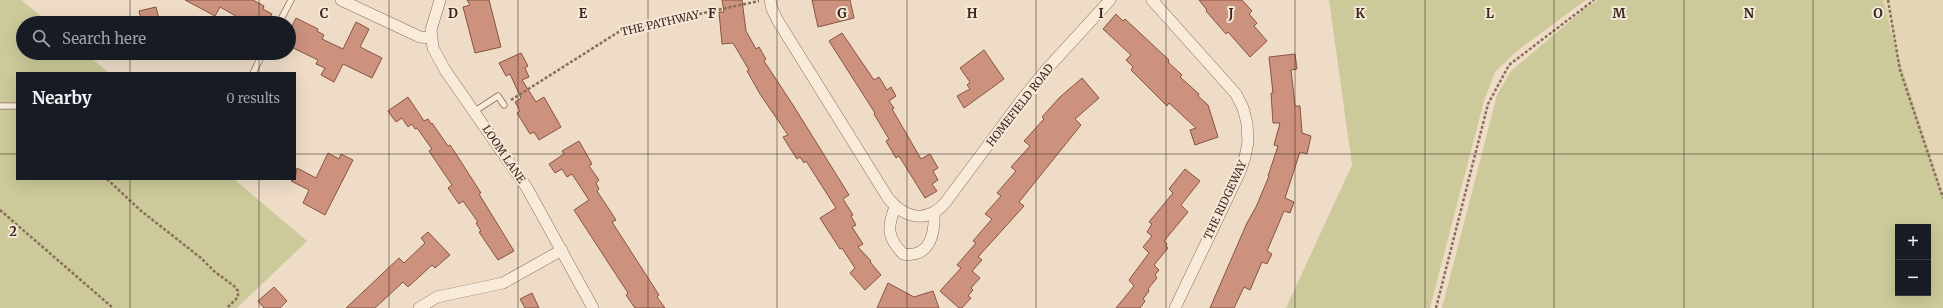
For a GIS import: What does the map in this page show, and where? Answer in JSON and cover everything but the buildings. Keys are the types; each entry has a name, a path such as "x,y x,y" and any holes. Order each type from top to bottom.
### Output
{"street":[{"path":"341,0 420,37 431,38"},
{"name":"LOOM LANE","path":"440,0 434,18 431,38 433,48 445,70 476,111 527,188 593,308"},
{"path":"770,0 772,10 778,21 888,198 895,207 905,214 925,216 934,213 934,234 929,243 920,252 912,255 904,254 895,243 888,224 895,207"},
{"name":"HOMEFIELD ROAD","path":"934,213 945,204 1041,75 1110,0"},
{"name":"THE RIDGEWAY","path":"1152,0 1236,94 1244,108 1247,123 1248,142 1240,172 1175,308"},
{"path":"419,308 437,297 503,283 562,250"}],"lane":[{"path":"282,16 290,0"},
{"path":"254,72 260,60"},
{"path":"476,111 498,96 504,105"},
{"path":"0,106 16,106"}],"path":[{"name":"THE PATHWAY","path":"504,105 620,31 763,0"},
{"path":"1436,308 1488,104 1509,65 1594,0"},
{"path":"1888,0 1900,70 1943,198"},
{"path":"108,180 140,210 234,286 238,291 238,296 227,308"},
{"path":"0,210 113,308"}],"shaded area":[{"path":"0,0 21,0 41,16 16,16 16,60 93,60 108,72 16,72 16,180 235,180 307,241 237,308 0,308"},
{"path":"1329,0 1586,0 1517,51 1495,72 1484,101 1430,308 1286,308 1352,165"},
{"path":"1598,0 1883,0 1894,43 1943,193 1943,308 1442,308 1497,95 1511,71 1583,10"},
{"path":"1883,0 1943,0 1943,193 1894,43"}]}
